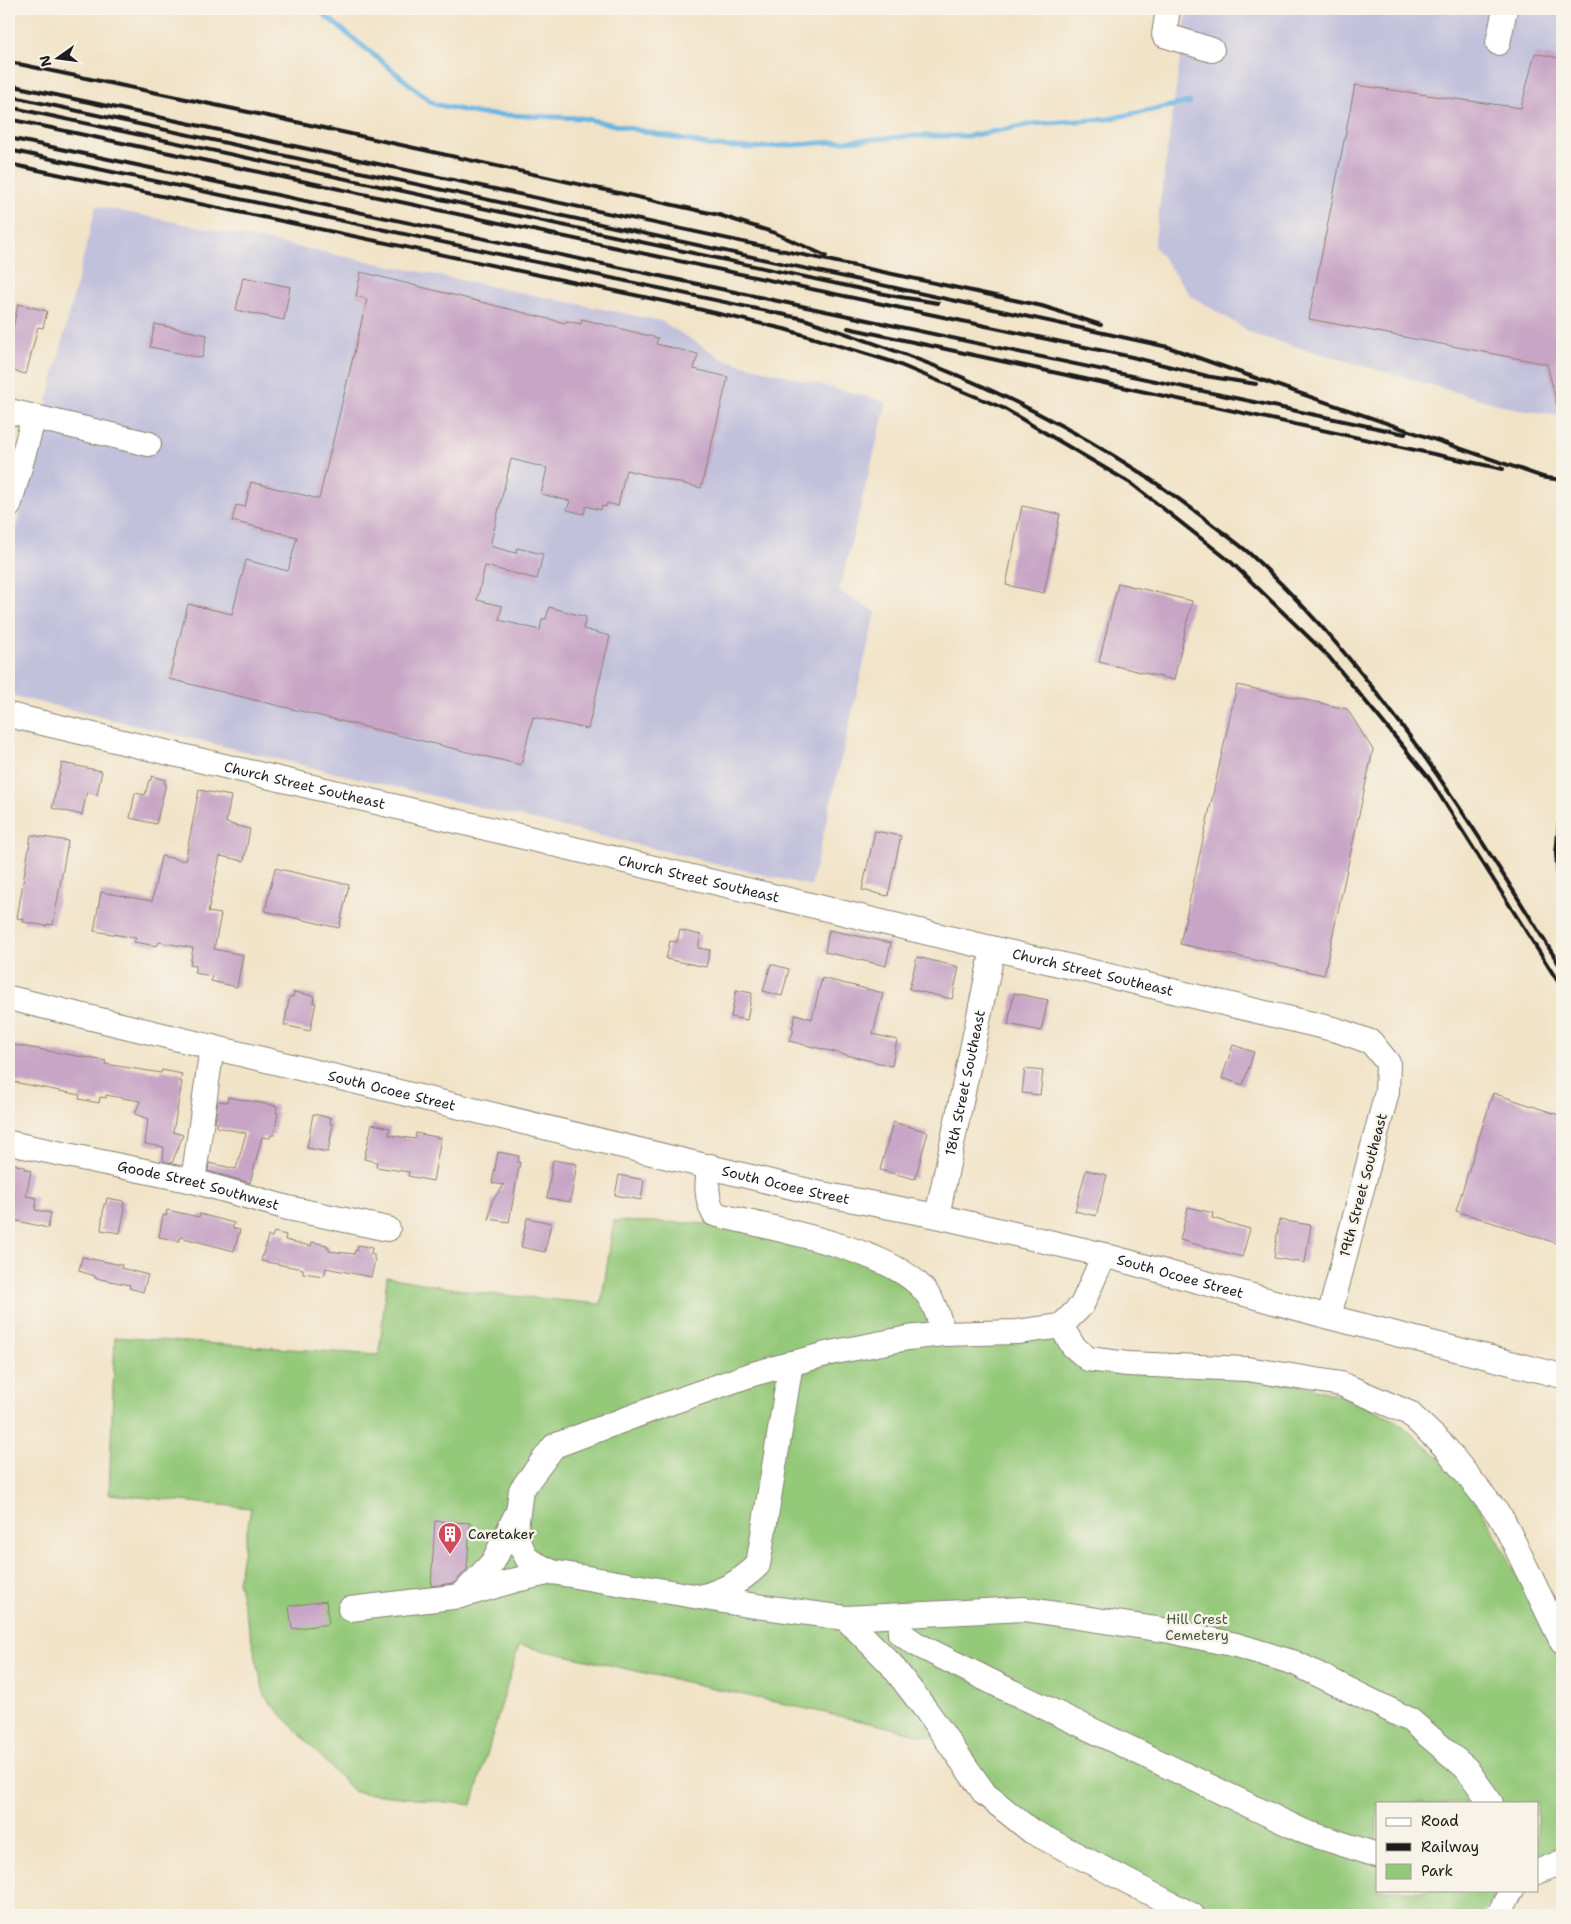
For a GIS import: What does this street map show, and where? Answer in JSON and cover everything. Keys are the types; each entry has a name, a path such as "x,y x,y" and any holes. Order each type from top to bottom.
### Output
{"street":[{"path":"1168,9 1164,35 1212,50"},
{"path":"1498,42 1505,9"},
{"path":"9,412 149,444"},
{"path":"9,506 34,417"},
{"name":"Church Street Southeast","path":"9,715 1337,1030 1371,1042 1383,1054"},
{"name":"18th Street Southeast","path":"937,1216 993,949"},
{"name":"South Ocoee Street","path":"9,998 817,1193 937,1216 1104,1255 1329,1316 1562,1376"},
{"path":"193,1181 212,1047"},
{"name":"19th Street Southeast","path":"1329,1316 1387,1092 1388,1063 1383,1054"},
{"name":"Goode Street Southwest","path":"9,1143 193,1181 288,1208 388,1229"},
{"path":"710,1166 707,1179 708,1201 714,1214 827,1242 869,1256 901,1271 923,1289 938,1312 943,1334"},
{"path":"1104,1255 1082,1304 1061,1326 1017,1332 943,1334 908,1338 830,1353 753,1374 554,1446 521,1490 515,1535 528,1560 552,1572 700,1597 845,1618 905,1624 1024,1609 1170,1631 1236,1645 1295,1664 1410,1720 1466,1768 1490,1802"},
{"path":"1061,1326 1073,1346 1088,1359 1128,1364 1247,1369 1341,1384 1409,1413 1444,1446 1503,1520 1562,1642"},
{"path":"700,1597 726,1589 743,1579 758,1565 791,1363"},
{"path":"461,1596 493,1562 519,1509"},
{"path":"350,1609 461,1596 552,1572"},
{"path":"845,1618 888,1662 926,1710 985,1794 1031,1831 1192,1915"},
{"path":"888,1662 905,1624"},
{"path":"905,1624 916,1644 1000,1686 1305,1832 1376,1855"},
{"path":"1538,1872 1562,1862"},
{"path":"1498,1915 1507,1892"}],"shaded area":[{"path":"1187,9 1562,9 1562,415 1519,410 1255,335 1191,296 1154,246"},
{"path":"96,206 661,321 725,360 887,402 839,591 876,612 811,886 9,695 9,556"}],"green space":[{"name":"Hill Crest Cemetery","path":"614,1221 737,1226 866,1263 918,1294 929,1320 923,1330 1057,1335 1073,1362 1096,1372 1191,1374 1302,1385 1350,1399 1398,1422 1450,1467 1481,1509 1527,1593 1562,1669 1562,1851 1538,1863 1538,1802 1376,1802 1376,1892 1498,1892 1481,1915 1209,1915 1027,1820 982,1777 955,1742 519,1645 472,1805 354,1792 265,1697 238,1581 251,1508 109,1494 115,1337 379,1355 387,1277 480,1293 601,1304"}],"building":[{"path":"1535,53 1562,59 1562,404 1557,405 1547,364 1309,319 1355,85 1521,108"},
{"path":"361,272 565,323 566,321 581,324 582,319 658,338 656,344 698,354 694,369 728,377 701,488 626,470 618,506 607,503 606,507 602,506 601,510 586,506 584,514 567,510 570,501 541,494 547,468 511,459 490,546 516,553 517,548 543,554 537,579 485,566 477,600 502,606 499,620 540,630 542,619 546,619 549,607 586,617 583,629 610,636 588,729 533,717 521,765 169,679 188,604 232,614 246,560 288,571 297,537 232,521 236,505 245,507 251,482 319,499 367,299 356,296"},
{"path":"243,277 290,287 284,320 236,310"},
{"path":"18,304 47,311 43,328 38,327 26,374 9,370 9,346"},
{"path":"155,324 207,335 202,358 150,347"},
{"path":"1022,506 1060,514 1044,593 1006,585"},
{"path":"1118,583 1192,601 1174,680 1099,662"},
{"path":"1237,685 1347,709 1373,750 1324,975 1180,944"},
{"path":"62,763 102,771 97,795 87,792 82,815 52,808"},
{"path":"152,776 165,780 164,783 166,784 156,824 130,818 135,793 145,795"},
{"path":"199,790 231,796 226,823 250,829 244,861 220,856 208,912 221,914 214,949 243,955 237,987 211,981 212,976 194,973 196,966 190,965 193,948 159,942 157,946 134,942 136,938 94,931 101,892 152,901 161,856 185,861"},
{"path":"875,831 901,836 888,896 862,890"},
{"path":"31,835 68,841 53,925 47,924 47,926 23,922 24,919 17,918"},
{"path":"275,868 349,885 339,928 265,911"},
{"path":"680,930 701,935 698,948 710,950 706,967 666,959 670,941 677,942"},
{"path":"829,930 891,943 886,966 825,952"},
{"path":"917,957 959,967 952,999 909,989"},
{"path":"771,964 789,969 782,996 763,991"},
{"path":"822,978 883,993 873,1034 897,1040 892,1066 789,1041 794,1030 792,1029 796,1014 812,1019"},
{"path":"736,990 752,993 747,1020 731,1017"},
{"path":"294,992 315,996 313,1002 316,1003 310,1031 284,1025 290,996 293,997"},
{"path":"1014,993 1048,1000 1041,1031 1008,1024"},
{"path":"9,1044 106,1061 105,1064 161,1073 162,1070 182,1074 173,1132 183,1135 172,1163 163,1161 164,1147 145,1144 148,1119 135,1114 140,1101 106,1095 106,1098 100,1097 99,1103 79,1099 80,1095 9,1081"},
{"path":"1233,1045 1254,1052 1243,1085 1222,1078"},
{"path":"1025,1069 1043,1071 1040,1095 1022,1093"},
{"path":"1493,1093 1562,1116 1562,1245 1456,1211"},
{"path":"228,1097 277,1106 276,1113 278,1113 274,1135 271,1135 270,1138 262,1137 250,1183 208,1171 209,1163 236,1169 246,1133 217,1127 215,1122 218,1101 227,1102"},
{"path":"313,1114 331,1118 330,1124 333,1124 328,1152 307,1148"},
{"path":"893,1122 928,1132 915,1179 880,1170"},
{"path":"372,1124 390,1128 389,1135 415,1139 416,1133 441,1138 433,1181 408,1176 409,1172 376,1167 377,1162 364,1159"},
{"path":"498,1152 519,1156 518,1162 520,1162 509,1222 489,1219 492,1201 504,1185 492,1183"},
{"path":"553,1160 577,1164 570,1202 547,1198"},
{"path":"9,1163 25,1167 24,1169 31,1171 26,1196 37,1198 35,1210 51,1213 48,1228 9,1219"},
{"path":"1086,1170 1107,1175 1096,1216 1075,1211"},
{"path":"619,1175 644,1180 641,1200 615,1195"},
{"path":"107,1198 124,1201 123,1208 125,1208 120,1233 101,1230 104,1204 106,1204"},
{"path":"1188,1207 1213,1213 1212,1218 1250,1229 1242,1257 1180,1240"},
{"path":"167,1210 199,1217 200,1214 234,1223 232,1228 240,1230 234,1251 180,1237 179,1241 159,1237 163,1215 166,1216"},
{"path":"527,1218 551,1223 545,1252 521,1247"},
{"path":"1279,1220 1311,1225 1305,1263 1274,1258"},
{"path":"274,1232 286,1235 285,1240 311,1246 312,1242 327,1245 329,1251 354,1254 355,1250 357,1251 358,1245 372,1248 371,1254 374,1254 375,1260 371,1277 326,1268 324,1276 303,1273 303,1269 261,1261 268,1236 272,1237"},
{"path":"82,1257 122,1265 121,1268 148,1275 143,1292 129,1288 130,1285 95,1278 95,1276 79,1271"},
{"name":"Caretaker","path":"435,1521 470,1523 467,1569 454,1583 431,1586"},
{"path":"326,1601 329,1624 292,1629 289,1606"}],"waterway":[{"path":"317,9 434,104 481,114 582,118 713,146 754,148 912,136 969,136 1033,124 1108,119 1190,102"}],"railway":[{"path":"9,62 301,123 719,215 775,233 826,256"},
{"path":"9,85 1042,306 1101,325"},
{"path":"9,96 1168,347 1546,478"},
{"path":"9,107 894,296 938,303"},
{"path":"9,119 1132,357 1207,376"},
{"path":"9,138 1405,434"},
{"path":"9,150 804,319 953,373 1054,422 1106,451 1180,500 1249,553 1296,599 1340,647 1420,750 1493,859 1562,969"},
{"path":"9,164 668,302 784,329 893,362 1003,408 1132,484 1231,562 1329,657 1429,778 1562,988"},
{"path":"848,328 1503,469"},
{"path":"1199,375 1256,384"},
{"path":"1540,477 1562,480"},
{"path":"1562,790 1556,854 1562,924"}],"place":[{"name":"Caretaker","path":"450,1555"}]}
